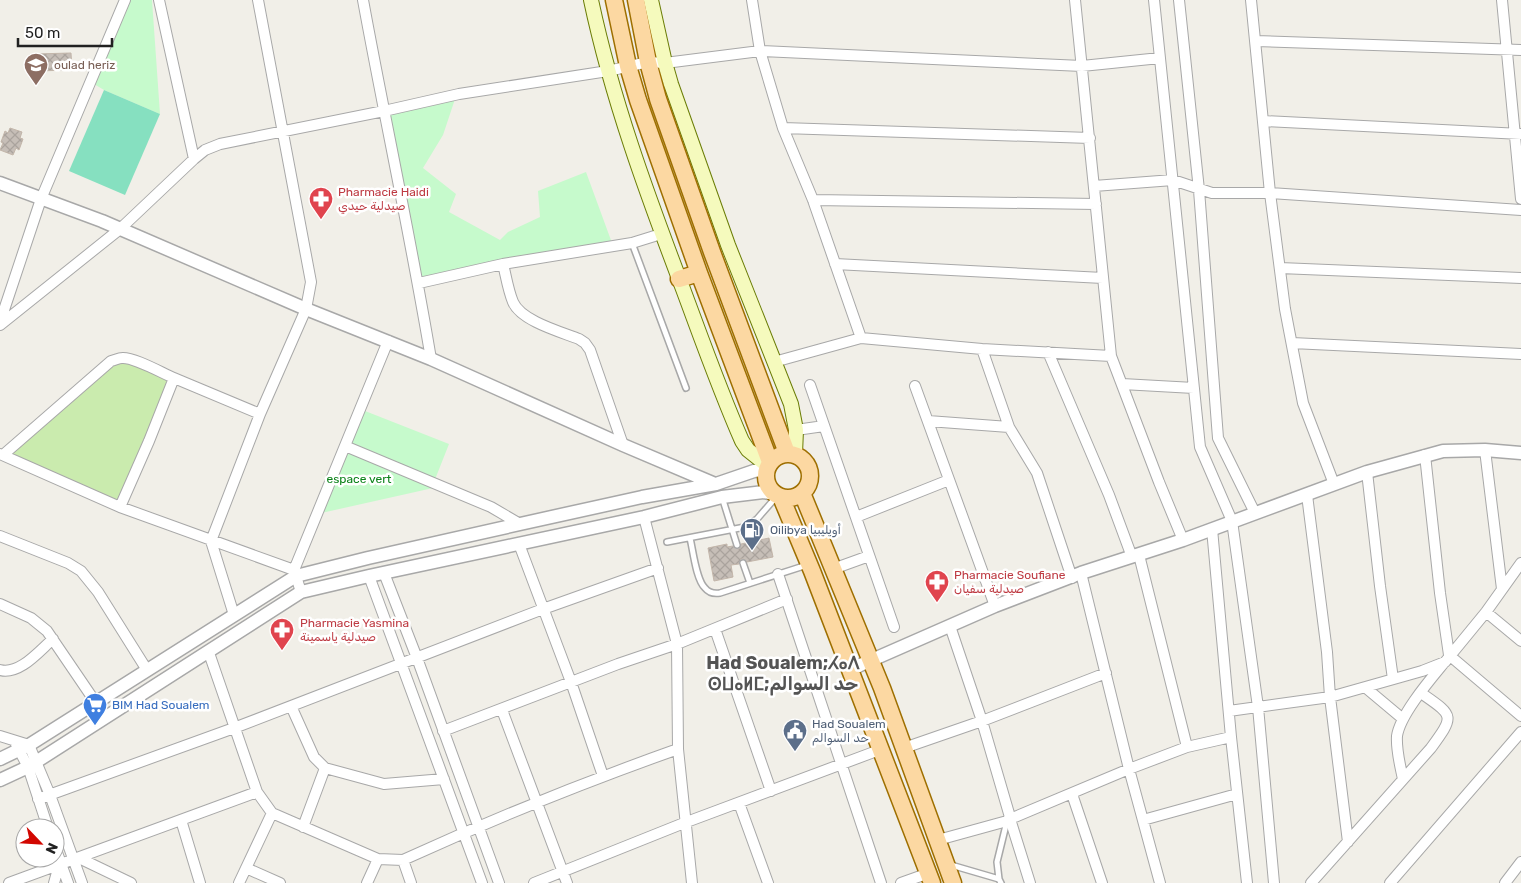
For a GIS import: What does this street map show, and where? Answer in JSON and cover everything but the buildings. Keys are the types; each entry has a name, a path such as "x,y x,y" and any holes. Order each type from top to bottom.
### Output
{"main road":[{"path":"591,0 608,71 661,234 742,441 748,450 768,466"},
{"path":"614,0 628,66 638,100 768,466 767,483 778,495 809,564 849,670 882,749 930,878"},
{"path":"636,0 656,62 791,404 796,430 791,453"},
{"path":"651,0 658,99 712,252 791,453"},
{"path":"679,279 699,272"},
{"path":"768,466 778,456 791,453 802,458 808,464 810,480 802,493 792,498 778,495"},
{"path":"802,493 871,660 953,883"}],"street":[{"path":"0,324 41,199 125,0"},
{"path":"159,0 194,159"},
{"path":"234,615 210,541 260,414 306,309 310,292 310,270 258,0"},
{"path":"364,0 384,111 419,283 431,359"},
{"path":"752,0 760,51 783,128 813,200 860,338"},
{"path":"1075,0 1111,356 1158,482 1183,540"},
{"path":"1154,0 1200,447 1232,521 1258,708 1274,883"},
{"path":"1179,0 1199,190 1218,438 1255,513"},
{"path":"1251,0 1270,193 1292,343 1303,403 1334,484"},
{"path":"1502,0 1506,50 1518,134 1521,199"},
{"path":"1255,41 1521,50"},
{"path":"0,324 120,229 194,159 205,150 220,144 459,94 608,71 628,66 760,51 1082,66 1160,58"},
{"path":"1263,121 1518,134"},
{"path":"783,128 1090,138"},
{"path":"1094,186 1173,180 1199,190 1212,192 1270,193 1521,210"},
{"path":"0,183 120,229 306,309 431,359 623,445 716,484 722,497"},
{"path":"813,200 1096,204"},
{"path":"419,283 503,264 632,243 661,234"},
{"path":"503,264 512,301 517,308 532,320 580,339 590,350 623,445"},
{"path":"835,264 1103,278"},
{"path":"1280,268 1521,278"},
{"path":"774,362 860,338 982,349 1111,356"},
{"path":"301,592 295,573 388,341"},
{"path":"1292,343 1521,354"},
{"path":"982,349 1009,427 1037,473 1077,576 1106,673 1129,769 1160,883"},
{"path":"1048,352 1135,556 1187,747"},
{"path":"260,414 129,358 121,357 111,361 1,455 120,507 295,573"},
{"path":"120,507 174,378"},
{"path":"1122,384 1194,388"},
{"path":"810,385 894,627"},
{"path":"915,386 995,606"},
{"path":"928,421 1009,427"},
{"path":"796,430 824,426"},
{"path":"345,446 491,507 520,524"},
{"path":"849,670 995,606 1212,530 1367,472 1425,455 1460,450 1521,453"},
{"path":"1486,450 1502,589"},
{"path":"1425,455 1447,658 1521,716"},
{"path":"0,759 21,745 96,703 234,615 295,573 642,497 716,484 768,466"},
{"path":"1367,472 1393,679"},
{"path":"856,517 949,480"},
{"path":"0,780 32,764 301,592 384,572 644,517 722,497 764,492 778,495"},
{"path":"1307,495 1348,842"},
{"path":"644,517 677,644 678,749 684,823 692,883"},
{"path":"1212,530 1231,737 1247,883"},
{"path":"0,536 68,563 81,571 98,592 148,670"},
{"path":"519,544 571,682 603,776"},
{"path":"833,569 869,556"},
{"path":"1403,779 1397,741 1398,731 1403,719 1447,658 1486,612 1520,566"},
{"path":"38,799 234,728 658,568"},
{"path":"384,572 499,883"},
{"path":"778,574 881,883"},
{"path":"369,576 482,883"},
{"path":"443,731 677,644 787,599"},
{"path":"0,604 40,624 53,639 96,703"},
{"path":"1486,612 1521,641"},
{"path":"950,626 982,721 1010,815 1008,820 1030,883"},
{"path":"715,629 771,791"},
{"path":"0,670 8,671 19,667 53,639"},
{"path":"209,652 257,792 272,813 378,859 403,860 478,826 603,776 678,749"},
{"path":"1229,711 1330,697 1422,671 1447,658"},
{"path":"904,748 982,721 1106,673"},
{"path":"1366,688 1403,719"},
{"path":"1311,883 1431,748 1446,727 1448,720 1443,709 1421,693"},
{"path":"291,706 314,757 325,768 384,784 444,779"},
{"path":"502,710 567,883"},
{"path":"1390,883 1521,732"},
{"path":"0,736 21,745 50,795 76,859 82,883"},
{"path":"938,840 1008,820 1129,769 1187,747 1231,737"},
{"path":"534,883 684,823 882,749"},
{"path":"32,764 38,799 45,818"},
{"path":"303,827 325,768"},
{"path":"65,863 257,792"},
{"path":"1072,794 1102,883"},
{"path":"1143,820 1237,794"},
{"path":"739,803 768,883"},
{"path":"239,883 272,813"},
{"path":"181,820 200,883"},
{"path":"76,859 131,883"},
{"path":"367,883 378,859"},
{"path":"403,860 411,883"},
{"path":"1505,883 1521,862"},
{"path":"9,883 52,868"},
{"path":"54,883 59,868"},
{"path":"61,868 68,883"},
{"path":"246,868 280,883"},
{"path":"901,883 930,878"}],"lane":[{"path":"632,243 686,388"},
{"path":"667,542 732,530 752,523 778,495"},
{"path":"722,497 737,545"},
{"path":"690,538 700,581 708,591 720,593 809,564"},
{"path":"743,563 750,583"},
{"path":"946,863 1000,881 997,862 1008,820"}],"green space":[{"path":"129,0 152,0 160,114 94,84"},
{"path":"104,90 160,114 125,195 69,171"},
{"path":"456,96 443,135 423,168 456,194 449,212 500,240 508,232 540,217 538,191 586,172 612,243 419,279 385,111"},
{"path":"121,357 174,378 120,507 3,455"},
{"name":"espace vert","path":"360,409 449,444 434,482 442,486 317,514"}],"place":[{"name":"oulad heriz","path":"36,86"},
{"name":"Pharmacie Haidi صيدلية حيدي","path":"321,220"},
{"name":"Oilibya أويليبيا","path":"752,551"},
{"name":"Pharmacie Soufiane صيدلية سفيان","path":"937,603"},
{"name":"Pharmacie Yasmina صيدلية ياسمينة","path":"282,651"},
{"name":"BIM Had Soualem","path":"95,726"},
{"name":"Had Soualem حد السوالم","path":"795,752"}],"district":[{"name":"Had Soualem;ⵃⴰⴷ ⵙⵡⴰⵍⵎ;حد السوالم","path":"783,673"}]}
